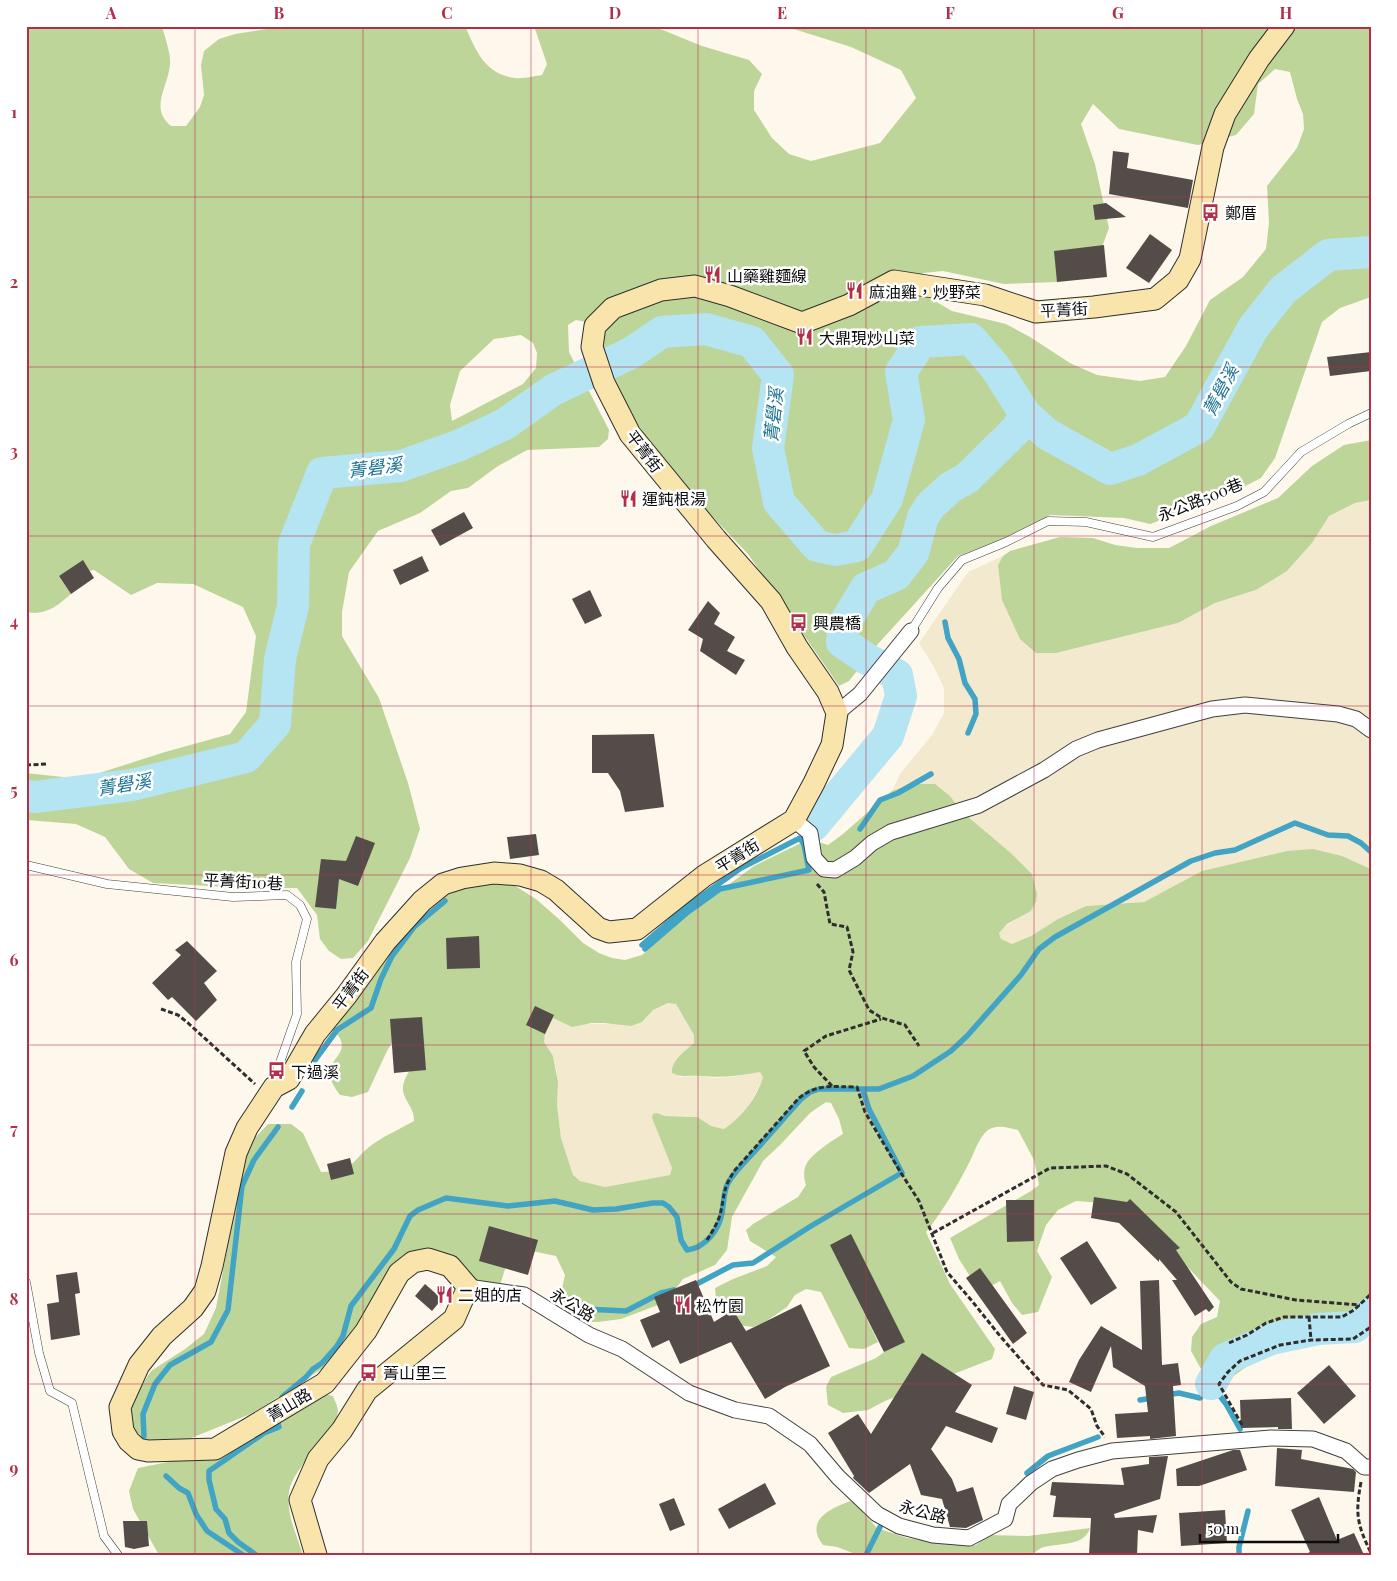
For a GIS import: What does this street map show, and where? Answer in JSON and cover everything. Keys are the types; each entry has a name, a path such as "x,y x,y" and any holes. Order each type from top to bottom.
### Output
{"street":[{"name":"平菁街","path":"274,1085 346,996 385,942 422,901 443,884 462,878 494,873 520,875 541,881 556,890 598,928 609,932 637,929 704,876 794,820 832,745 837,713 828,692 797,647 771,601 716,539 630,434 604,383 592,347 595,326 613,308 661,290 696,286 730,296 802,323 849,305 894,281 985,296 1036,312 1094,308 1154,299 1178,280 1190,259 1213,147 1225,114 1259,59 1284,26"},
{"path":"837,713 860,694 912,630"},
{"path":"794,820 810,833 814,858 824,869 835,870 855,858 872,843 892,832 979,805 1044,770 1076,749 1098,740 1212,709 1245,705 1338,714 1356,719 1371,730"},
{"name":"菁山路","path":"274,1085 247,1128 236,1153 205,1291 193,1308 162,1336 139,1365 120,1408 123,1431 130,1441 138,1449 148,1451 215,1449 325,1383 366,1331 399,1273 413,1262 428,1259 450,1266 468,1288"},
{"path":"316,1555 300,1500 318,1459 342,1430 367,1390 454,1319 468,1288"},
{"name":"永公路","path":"468,1288 524,1295 589,1335 622,1349 689,1393 735,1410 769,1416 810,1444 838,1477 877,1514 899,1526 933,1535 970,1538 1005,1519 1009,1504 1031,1483 1052,1469 1112,1451 1271,1438 1314,1438 1346,1452 1367,1467"}],"lane":[{"name":"永公路500巷","path":"912,630 938,588 962,560 1006,542 1048,521 1086,522 1153,537 1237,506 1264,492 1302,452 1348,424 1371,413"},
{"name":"平菁街10巷","path":"26,865 107,884 233,897 287,895 300,906 306,918 296,962 297,1014 274,1085"},
{"path":"26,1282 39,1353 50,1391 72,1403 104,1536 118,1555"}],"path":[{"path":"26,765 47,764"},
{"path":"814,858 811,868 816,884 824,892 830,924 847,927 853,952 849,970 869,1010 882,1018 905,1024 919,1046"},
{"path":"161,1009 178,1015 274,1085"},
{"path":"832,1086 814,1067 804,1051 826,1036 882,1018"},
{"path":"707,1240 720,1216 726,1183 735,1170 799,1098 809,1090 832,1086 857,1090 865,1112 919,1201 947,1272 954,1282 1043,1384 1068,1390 1091,1409 1097,1426 1106,1438 1112,1451"},
{"path":"933,1233 1050,1168 1106,1166 1127,1174 1176,1212 1231,1282 1241,1289 1296,1300 1360,1306"},
{"path":"1229,1343 1247,1335 1266,1323 1284,1317 1342,1317 1360,1306 1371,1294"},
{"path":"1309,1317 1311,1340"},
{"path":"1244,1429 1218,1384 1240,1361 1280,1345 1311,1340 1353,1339 1371,1327"},
{"path":"1367,1467 1357,1508 1361,1533 1371,1553"}],"shaded area":[{"path":"1371,500 1371,869 1342,856 1287,851 1202,871 1144,902 1086,906 1058,919 1031,936 1012,944 1001,939 999,933 1002,928 1031,911 1036,902 1032,874 1012,854 960,810 892,791 900,774 932,735 944,713 944,688 919,643 968,572 1003,556 998,565 1056,653 1178,623 1215,603 1256,590 1287,571 1312,543 1328,516 1355,503"},
{"path":"668,1003 676,1004 694,1035 694,1043 676,1061 679,1077 731,1077 760,1072 763,1077 760,1085 746,1110 735,1122 724,1129 711,1126 689,1116 665,1116 657,1113 652,1118 672,1168 670,1175 605,1187 580,1181 573,1175 561,1138 557,1105 558,1082 556,1068 553,1056 544,1042 545,1034 553,1018 561,1022 624,1024 631,1026 642,1022 653,1010"}],"green space":[{"path":"26,26 162,26 169,51 170,65 160,105 161,112 171,126 186,126 200,107 204,95 201,65 204,51 219,39 235,34 285,26 465,26 477,52 488,66 504,76 525,78 542,75 547,64 534,26 653,26 702,46 749,60 762,74 754,91 754,110 772,138 789,154 811,161 880,143 916,98 901,70 851,47 778,26 1371,26 1371,297 1340,308 1322,322 1275,458 1261,478 1218,500 1150,524 1124,518 1050,515 1037,523 984,547 958,556 878,644 849,681 839,686 748,554 668,470 613,382 604,348 586,322 576,320 568,325 569,352 609,430 608,439 599,447 527,450 498,466 468,488 451,491 420,513 378,531 349,572 342,612 342,636 379,698 408,783 420,829 410,858 368,941 353,958 341,959 329,951 320,939 317,915 297,888 249,888 153,883 129,869 105,837 76,824 26,820 26,773 72,778 90,776 230,734 246,712 256,636 243,607 193,584 157,583 131,595 94,570 59,576 71,594 51,609 40,613 26,612","holes":["1275,69 1290,72 1303,114 1304,129 1297,148 1267,186 1269,223 1266,249 1243,277 1210,300 1186,346 1165,377 1140,381 1097,375 1070,363 1006,324 952,311 921,293 923,273 943,271 1004,284 1057,282 1099,255 1109,228 1095,164 1081,124 1093,104 1119,129 1198,145 1236,135 1254,114 1258,84","521,335 533,343 537,353 536,368 523,384 452,421 450,405 460,371 494,339"]},
{"path":"1371,440 1371,500 1355,503 1329,516 1312,543 1287,571 1256,590 1215,603 1178,623 1056,653 1036,653 1020,639 1002,600 998,565 1003,556 1010,551 1060,537 1093,538 1115,545 1137,548 1169,548 1211,526 1278,498 1312,466 1344,445"},
{"path":"912,784 935,784 950,796 960,810 1012,854 1032,874 1037,894 1036,902 1031,911 1007,924 999,933 1001,939 1012,944 1031,936 1058,919 1086,906 1144,902 1202,871 1287,851 1313,849 1342,856 1371,869 1371,1303 1305,1326 1279,1349 1260,1357 1228,1380 1201,1369 1191,1351 1192,1337 1201,1324 1217,1317 1220,1301 1150,1228 1103,1203 1076,1201 1058,1210 1046,1225 1037,1251 1052,1277 1038,1312 1022,1315 1012,1303 1000,1281 980,1292 959,1259 950,1238 1039,1185 1034,1160 1018,1130 995,1127 988,1130 981,1138 953,1192 926,1232 950,1284 995,1349 992,1359 885,1401 868,1410 843,1413 828,1405 826,1387 831,1377 876,1358 904,1342 831,1245 878,1342 864,1349 849,1348 821,1292 806,1289 795,1295 787,1307 765,1322 753,1327 730,1324 716,1300 715,1288 767,1266 776,1257 750,1241 746,1230 798,1197 806,1185 804,1172 808,1161 822,1148 843,1134 839,1119 831,1103 826,1102 810,1113 763,1161 732,1217 727,1250 715,1265 683,1279 666,1302 621,1319 581,1322 561,1308 560,1298 565,1275 556,1256 512,1247 500,1285 472,1282 442,1253 370,1308 331,1363 261,1408 179,1443 145,1441 134,1429 129,1410 151,1371 204,1334 216,1308 243,1165 252,1141 268,1124 291,1124 303,1133 321,1172 342,1170 353,1163 376,1142 414,1121 412,1110 404,1095 403,1085 418,1057 399,1031 387,1051 368,1092 352,1097 340,1095 330,1075 330,1068 342,1047 339,1037 329,1026 426,900 473,883 512,884 536,899 583,943 599,953 625,960 642,955 689,914 754,866 809,839 828,845 892,791","holes":["668,1003 676,1004 694,1035 694,1043 676,1060 672,1073 683,1076 715,1077 760,1072 763,1077 753,1100 743,1113 724,1129 711,1126 697,1117 653,1114 652,1118 672,1168 670,1175 605,1187 580,1181 573,1175 561,1138 557,1105 558,1082 553,1056 544,1042 545,1034 553,1018 572,1027 592,1023 631,1026 642,1022 653,1010"]},
{"path":"325,1394 333,1396 338,1408 336,1420 323,1440 298,1471 289,1491 290,1516 303,1555 159,1555 133,1509 129,1491 138,1468 183,1459"},
{"path":"851,1501 877,1528 907,1538 954,1545 976,1545 989,1535 1028,1536 1090,1528 1082,1539 1076,1542 1047,1546 1031,1555 858,1555 837,1547 823,1545 816,1529 818,1522 828,1512"}],"building":[{"path":"1113,151 1129,153 1127,168 1193,180 1188,208 1109,194"},
{"path":"1106,203 1126,217 1095,220 1093,205"},
{"path":"1150,234 1172,250 1149,283 1126,268"},
{"path":"1104,245 1107,277 1057,282 1054,251"},
{"path":"1371,352 1371,371 1330,376 1327,357"},
{"path":"464,512 473,528 440,546 431,530"},
{"path":"422,556 429,571 400,585 393,570"},
{"path":"83,560 94,578 71,594 59,576"},
{"path":"590,590 602,616 585,624 572,599"},
{"path":"708,601 720,613 714,624 735,637 727,651 745,660 736,675 700,651 703,639 688,630"},
{"path":"654,734 664,807 625,812 620,791 608,773 592,773 592,735"},
{"path":"536,834 539,855 510,859 507,837"},
{"path":"356,836 375,843 358,886 339,879 336,909 315,907 321,859 346,861"},
{"path":"479,936 480,968 447,969 446,938"},
{"path":"187,941 217,971 204,983 217,1000 196,1021 172,997 168,1000 152,983 181,955 175,950"},
{"path":"535,1006 554,1015 545,1034 526,1025"},
{"path":"422,1017 426,1070 394,1073 390,1019"},
{"path":"350,1158 354,1174 331,1180 327,1164"},
{"path":"1094,1197 1127,1202 1130,1199 1180,1248 1176,1250 1214,1307 1209,1312 1206,1309 1195,1316 1172,1280 1177,1280 1159,1259 1159,1262 1119,1223 1091,1218"},
{"path":"1006,1200 1034,1200 1034,1241 1007,1242"},
{"path":"489,1226 538,1240 528,1275 479,1261"},
{"path":"851,1234 905,1342 884,1352 830,1245"},
{"path":"1087,1241 1117,1288 1091,1305 1060,1258"},
{"path":"980,1268 1027,1333 1013,1344 966,1278"},
{"path":"77,1272 80,1293 75,1294 80,1335 51,1340 47,1304 59,1302 56,1275"},
{"path":"696,1280 714,1322 733,1310 746,1331 801,1304 830,1366 785,1387 765,1399 731,1342 680,1364 669,1340 652,1348 640,1320 660,1312 654,1297"},
{"path":"1159,1280 1162,1365 1178,1363 1181,1385 1173,1386 1176,1436 1150,1439 1150,1436 1117,1438 1115,1414 1148,1412 1145,1386 1113,1367 1111,1346 1091,1392 1069,1382 1079,1360 1101,1326 1142,1350 1140,1281"},
{"path":"425,1284 442,1299 432,1311 415,1296"},
{"path":"922,1353 972,1385 955,1412 998,1428 992,1443 946,1426 931,1449 952,1479 957,1492 973,1487 983,1520 966,1528 950,1527 942,1499 921,1495 910,1464 869,1493 853,1478 854,1476 828,1433 858,1414 871,1434"},
{"path":"1329,1365 1356,1396 1324,1424 1297,1393"},
{"path":"1014,1386 1034,1392 1026,1420 1006,1414"},
{"path":"1291,1398 1292,1429 1278,1429 1278,1427 1241,1428 1240,1400"},
{"path":"1277,1448 1302,1450 1301,1459 1353,1469 1356,1472 1354,1492 1275,1486"},
{"path":"1233,1450 1240,1450 1247,1470 1199,1486 1177,1486 1176,1469"},
{"path":"1168,1456 1160,1499 1114,1514 1115,1518 1157,1515 1153,1533 1138,1530 1137,1555 1089,1555 1091,1518 1053,1517 1056,1496 1050,1495 1052,1482 1124,1485 1121,1468 1149,1464 1149,1457"},
{"path":"765,1483 776,1504 729,1529 718,1509"},
{"path":"1319,1497 1337,1540 1354,1533 1364,1555 1304,1555 1310,1552 1291,1510"},
{"path":"674,1498 685,1525 670,1531 659,1504"},
{"path":"1225,1510 1227,1543 1181,1546 1179,1513"},
{"path":"123,1521 147,1521 149,1546 134,1549 125,1547"}],"waterway":[{"name":"菁礐溪","path":"26,796 35,797 132,785 246,757 275,724 280,659 293,606 294,544 322,473 401,466 460,445 505,424 553,390 631,353 662,332 706,329 752,342 778,375 768,448 779,502 817,546 835,550 857,546 887,499 909,420 901,372 921,342 971,339 995,367 1025,414 1047,434 1110,469 1138,460 1199,427 1253,328 1283,290 1328,255 1371,252"},
{"path":"814,825 888,736 901,696 897,675 867,659 842,642 844,624 866,588 896,575 913,553 923,517 931,505 951,487 967,478 1017,429 1025,414"},
{"path":"945,622 948,638 959,659 965,683 975,699 976,714 968,733"},
{"path":"860,829 880,800 898,793 931,774"},
{"path":"282,1397 322,1363 337,1346 343,1336 351,1306 394,1249 410,1216 418,1210 446,1198 508,1206 555,1201 593,1210 663,1203 677,1217 681,1240 687,1250 694,1249 705,1242 718,1226 728,1183 801,1099 810,1092 819,1089 879,1089 913,1076 951,1051 967,1036 1021,975 1039,949 1055,937 1191,861 1215,853 1235,850 1295,823 1328,835 1348,836 1361,843 1371,852"},
{"path":"642,945 686,907 741,868 800,838 804,845 809,870 720,889 688,912 645,949"},
{"path":"315,1060 337,1030 371,1008 381,979 392,956 414,927 445,901"},
{"path":"863,1090 869,1109 902,1173"},
{"path":"292,1107 302,1091"},
{"path":"144,1436 143,1414 155,1384 170,1365 211,1342 228,1310 242,1186 254,1160 278,1127"},
{"path":"691,1287 733,1265 753,1263 811,1226 898,1175"},
{"path":"578,1317 584,1309 626,1311 661,1293 674,1290"},
{"path":"1211,1384 1225,1359 1271,1339 1318,1329 1355,1327 1371,1313"},
{"path":"1166,1395 1179,1393 1200,1398 1211,1384 1226,1404 1240,1429"},
{"path":"1140,1400 1152,1398"},
{"path":"256,1555 229,1533 225,1519 216,1509 209,1480 209,1471 264,1433 279,1427 278,1424"},
{"path":"1027,1473 1048,1456 1098,1437"},
{"path":"166,1476 179,1488 188,1493 196,1514 207,1531 243,1555"},
{"path":"1239,1555 1239,1547 1248,1511"},
{"path":"866,1555 880,1527"}],"place":[{"name":"鄭厝","path":"1211,212"},
{"name":"山藥雞麵線","path":"713,275"},
{"name":"麻油雞，炒野菜","path":"855,291"},
{"name":"大鼎現炒山菜","path":"805,337"},
{"name":"運鈍根湯","path":"628,498"},
{"name":"興農橋","path":"799,622"},
{"name":"下過溪","path":"277,1071"},
{"name":"二姐的店","path":"444,1294"},
{"name":"松竹園","path":"682,1305"},
{"name":"菁山里三","path":"369,1372"}]}
